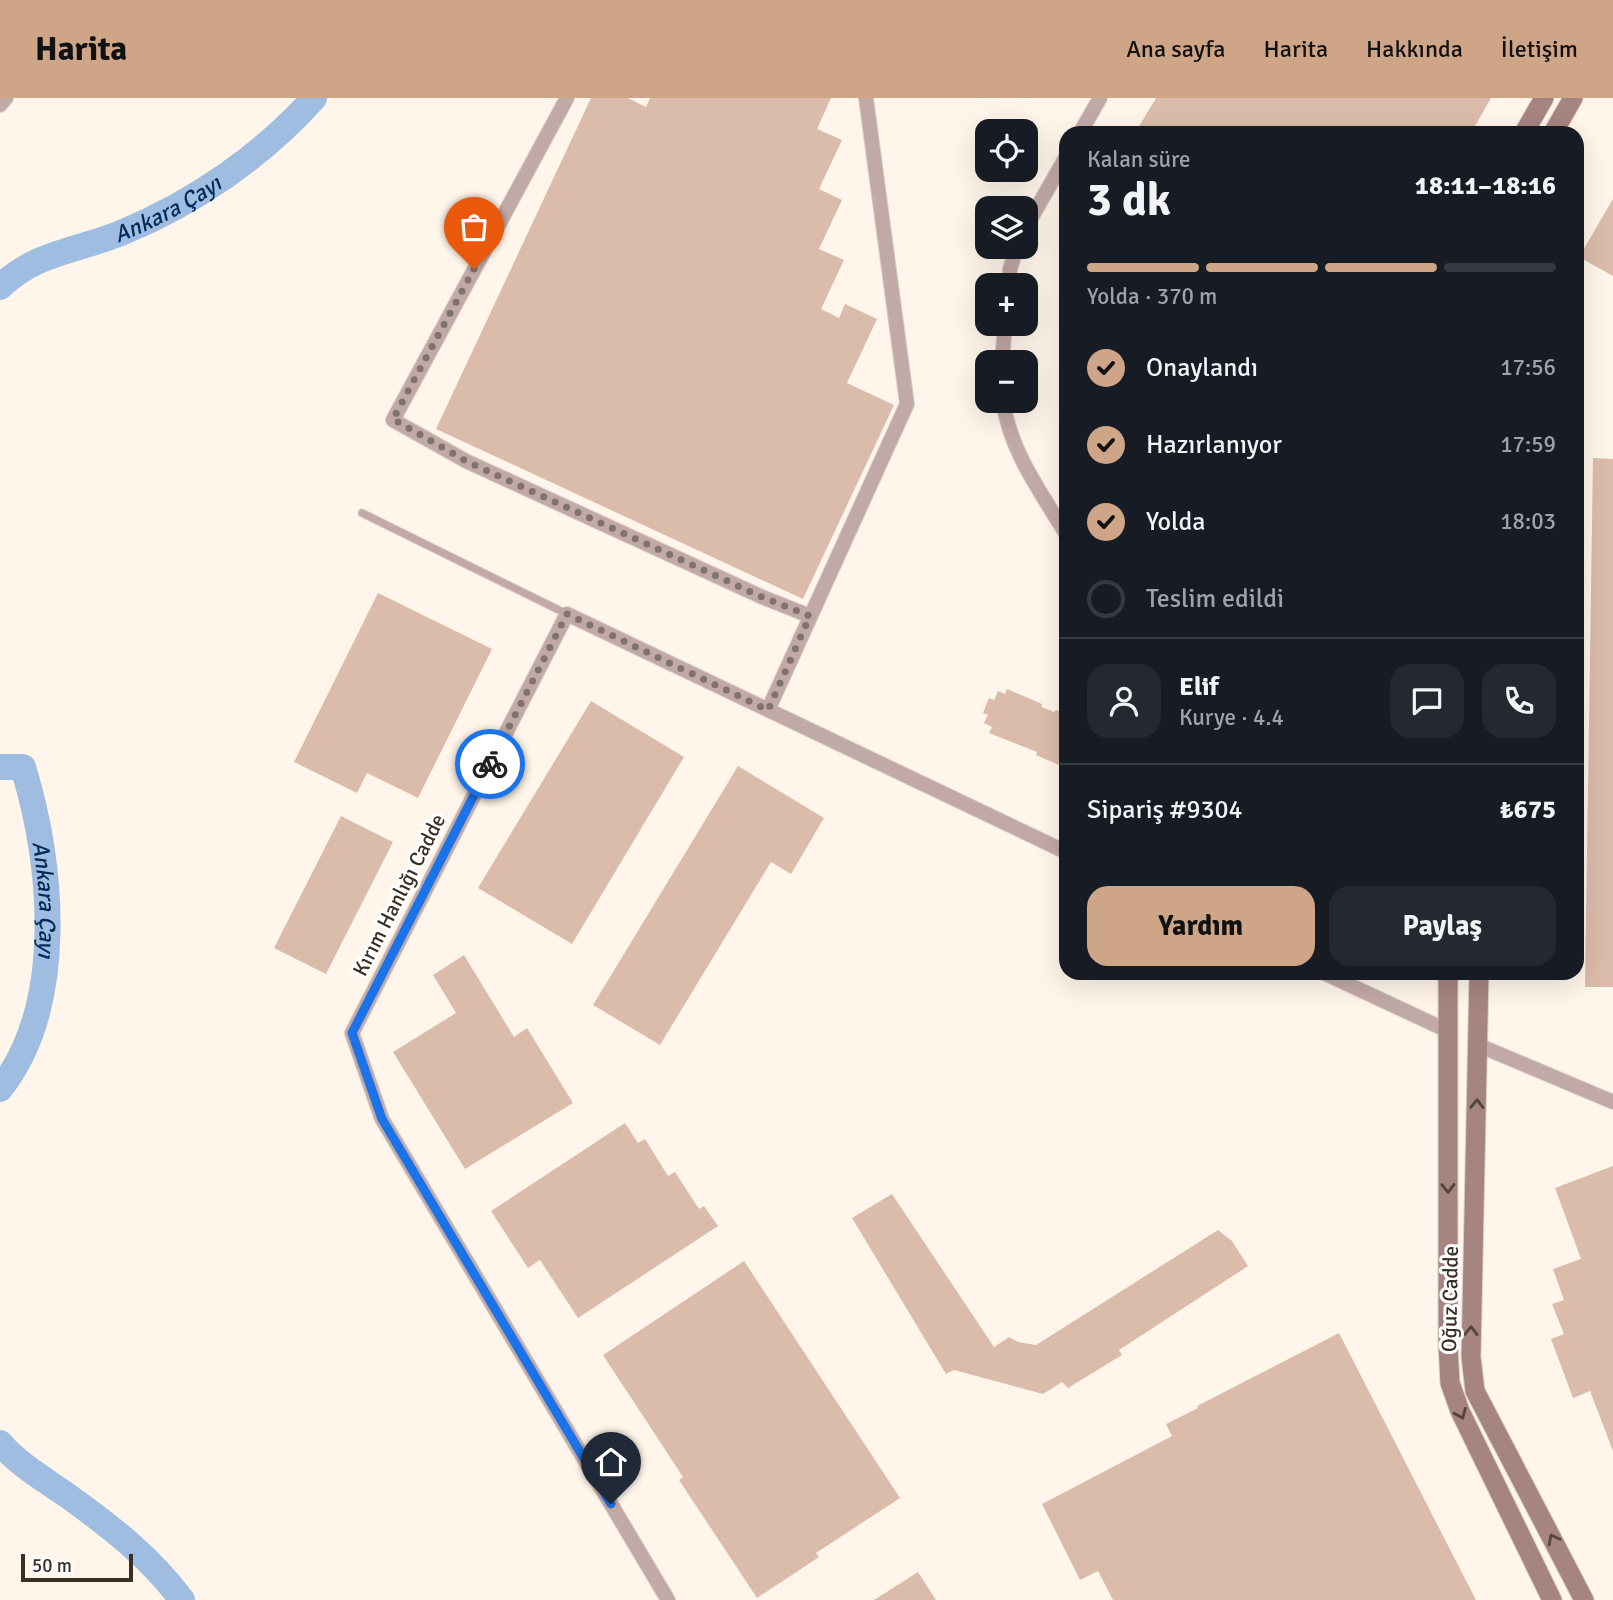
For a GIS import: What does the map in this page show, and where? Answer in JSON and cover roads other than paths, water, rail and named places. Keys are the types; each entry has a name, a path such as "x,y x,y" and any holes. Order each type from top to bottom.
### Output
{"street":[{"path":"0,105 6,98"},
{"path":"567,98 393,419 466,461 762,597 810,616"},
{"path":"768,710 907,404 866,98"},
{"path":"1084,126 1100,98"},
{"path":"1528,126 1544,98"},
{"path":"1557,126 1573,98"},
{"path":"1038,206 1059,169"},
{"path":"1006,413 1020,457 1059,522"},
{"path":"567,614 1059,849"},
{"name":"Kırım Hanlığı Cadde","path":"567,614 352,1033 382,1119 668,1600"},
{"path":"1339,980 1478,1045 1613,1102"},
{"name":"Oğuz Cadde","path":"1448,980 1450,1383 1460,1412 1552,1600"},
{"name":"Oğuz Cadde","path":"1479,980 1471,1357 1475,1391 1584,1600"}],"lane":[{"path":"362,513 567,614"}],"waterway":[{"name":"Ankara Çayı","path":"0,287 28,266 121,233 200,192 249,158 314,98"},
{"name":"Ankara Çayı","path":"0,767 23,767 41,846 48,932 44,975 36,1016 21,1055 0,1089"},
{"name":"Ankara Çayı","path":"0,1443 24,1465 114,1531 157,1570 182,1600"}]}
